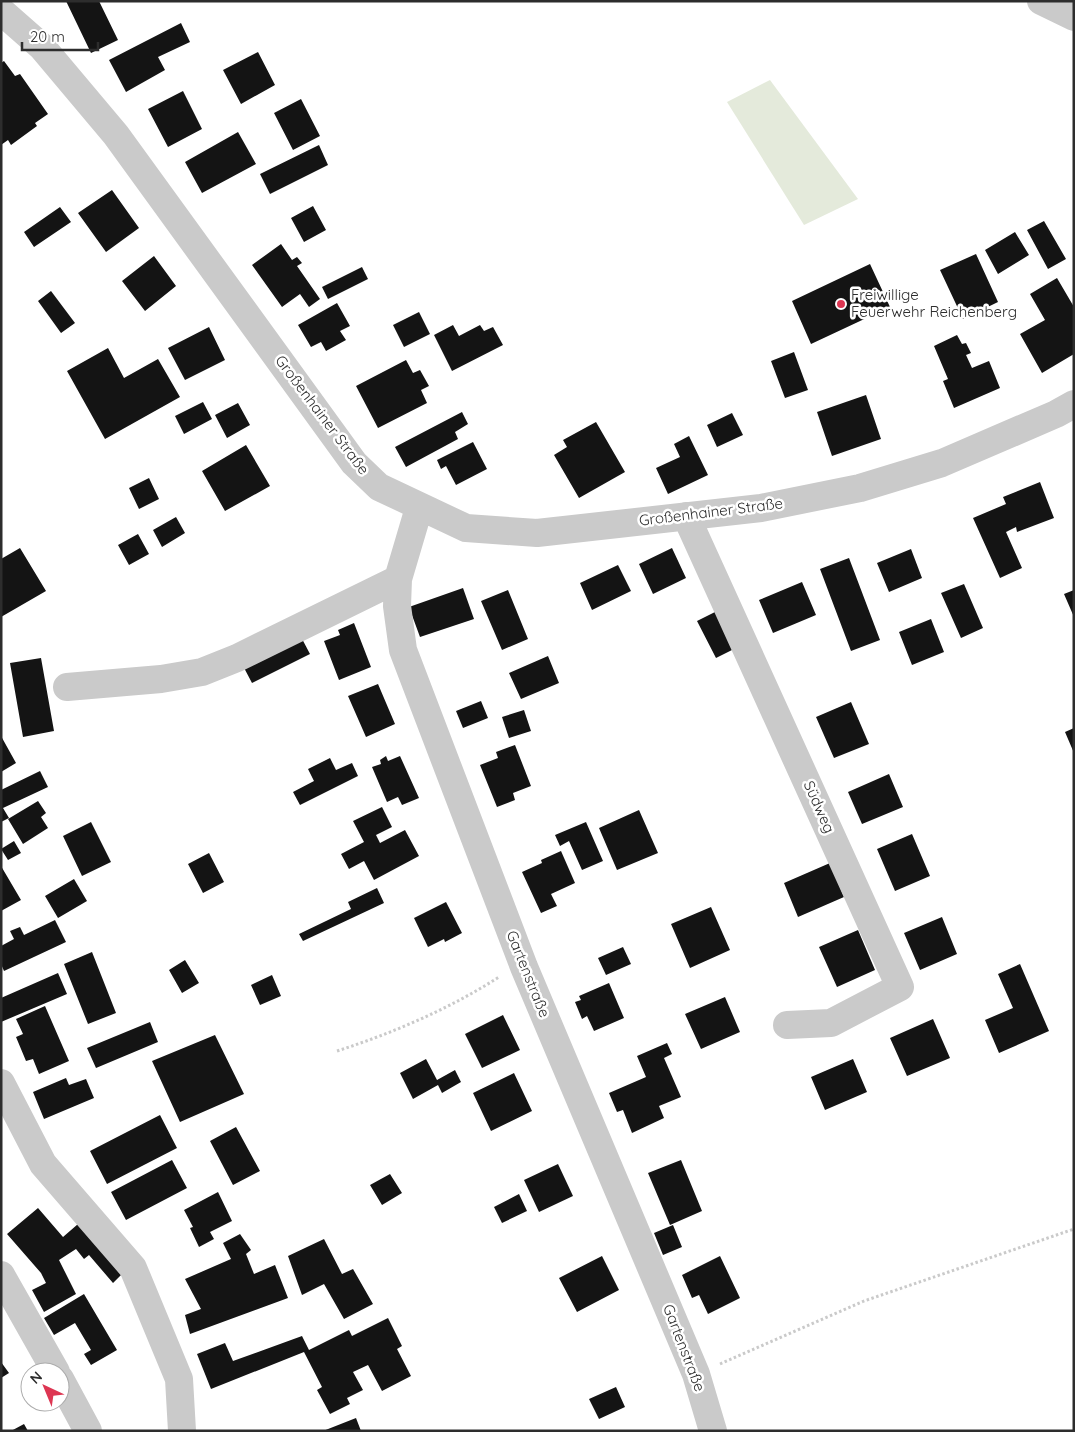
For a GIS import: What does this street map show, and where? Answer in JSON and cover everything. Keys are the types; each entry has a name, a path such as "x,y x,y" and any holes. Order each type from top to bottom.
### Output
{"street":[{"path":"1041,1 1074,17"},
{"name":"Großenhainer Straße","path":"1,10 42,47 116,135 354,463 379,487 419,508 466,528 537,533 760,508 870,486 942,463 1056,414 1074,404"},
{"name":"Gartenstraße","path":"419,508 398,579 397,606 403,650 524,967 696,1374 712,1431"},
{"name":"Südweg","path":"686,516 900,987 831,1024 787,1026"},
{"path":"68,688 161,679 202,672 237,658 398,579"},
{"path":"1,1082 43,1164 118,1247 133,1268 179,1379 182,1431"},
{"path":"1,1275 50,1362"},
{"path":"70,1398 88,1431"}],"path":[{"path":"337,1052 423,1018 465,998 501,975 524,967"},
{"path":"696,1374 864,1301 1074,1229"}],"green space":[{"path":"770,80 858,199 804,225 727,102"}],"building":[{"path":"66,1 99,1 118,40 91,53"},
{"path":"181,23 190,42 158,57 165,70 126,92 109,60"},
{"path":"258,52 275,85 241,104 223,70"},
{"path":"4,61 15,76 20,74 48,114 35,123 37,126 11,145 8,140 1,145 1,63"},
{"path":"183,91 202,129 168,147 148,109"},
{"path":"301,99 320,136 293,150 274,113"},
{"path":"238,132 256,164 202,193 185,162"},
{"path":"319,145 328,165 270,194 260,174"},
{"path":"112,190 139,228 106,252 78,213"},
{"path":"313,206 326,230 304,242 291,218"},
{"path":"60,207 71,222 34,247 24,232"},
{"path":"1044,221 1066,259 1048,269 1027,230"},
{"path":"1015,232 1029,255 998,274 985,250"},
{"path":"281,244 292,260 297,257 302,263 297,266 320,299 309,307 300,294 282,307 252,265"},
{"path":"976,254 998,302 963,319 940,270"},
{"path":"154,256 176,286 145,311 122,281"},
{"name":"Freiwillige Feuerwehr Reichenberg","path":"870,264 890,307 811,344 792,301"},
{"path":"362,267 368,279 328,299 322,287"},
{"path":"1057,278 1074,307 1074,354 1042,373 1020,334 1045,320 1030,294"},
{"path":"51,291 75,323 61,333 38,301"},
{"path":"337,303 350,326 340,331 346,340 326,351 321,342 311,347 298,325"},
{"path":"419,312 430,334 404,347 393,325"},
{"path":"453,325 459,336 480,325 484,331 493,327 503,345 452,371 434,335"},
{"path":"209,327 225,360 185,380 168,348"},
{"path":"957,335 962,344 966,343 971,353 966,355 972,368 989,361 1000,388 954,408 943,381 948,379 934,346"},
{"path":"108,348 124,378 158,359 180,397 105,439 67,371"},
{"path":"794,352 808,390 785,398 771,361"},
{"path":"406,360 413,373 420,370 429,386 421,390 427,403 378,428 356,386"},
{"path":"866,395 881,439 832,456 817,412"},
{"path":"203,402 212,419 184,434 175,416"},
{"path":"238,403 250,425 227,438 215,415"},
{"path":"462,412 468,424 455,432 458,439 406,467 395,447"},
{"path":"732,413 743,435 717,447 707,425"},
{"path":"596,422 625,472 579,498 554,455 567,447 563,440"},
{"path":"689,436 708,475 668,494 656,468 680,457 674,444"},
{"path":"473,442 487,469 456,485 446,466 441,469 437,460"},
{"path":"246,445 270,486 225,511 202,471"},
{"path":"149,478 159,499 139,509 129,488"},
{"path":"1040,482 1054,518 1017,532 1016,527 1006,532 1022,568 1000,578 973,518 1006,504 1003,497"},
{"path":"176,517 185,533 162,547 153,530"},
{"path":"138,534 149,554 129,565 118,545"},
{"path":"20,548 46,591 1,617 1,559"},
{"path":"672,548 686,578 653,594 639,564"},
{"path":"911,549 922,578 889,592 877,563"},
{"path":"849,558 880,640 851,651 820,569"},
{"path":"618,565 631,591 592,610 580,583"},
{"path":"802,582 816,615 773,633 759,600"},
{"path":"964,584 983,628 961,638 941,593"},
{"path":"463,588 474,619 420,637 409,607"},
{"path":"508,590 528,639 502,650 481,601"},
{"path":"1074,590 1074,617 1064,594"},
{"path":"717,611 736,648 716,658 697,621"},
{"path":"931,619 944,652 912,665 899,632"},
{"path":"354,623 371,667 339,680 324,641 340,635 338,630"},
{"path":"300,635 310,654 252,683 242,664"},
{"path":"548,656 559,683 521,699 509,673"},
{"path":"41,658 54,731 23,737 10,663"},
{"path":"378,684 395,724 366,737 348,696"},
{"path":"481,701 488,718 463,728 456,711"},
{"path":"851,702 869,744 834,758 816,717"},
{"path":"524,710 531,731 509,738 502,717"},
{"path":"1074,728 1074,753 1065,732"},
{"path":"1,736 16,763 1,772"},
{"path":"515,745 531,786 513,793 515,800 497,807 480,765 498,758 496,752"},
{"path":"386,756 388,761 400,756 419,798 402,805 398,797 387,802 372,767 381,764 380,760"},
{"path":"330,758 336,770 352,763 358,776 300,805 293,792 314,781 308,769"},
{"path":"40,771 48,787 3,808 9,818 1,822 1,790"},
{"path":"889,774 903,807 862,824 848,792"},
{"path":"38,801 46,813 41,817 48,828 23,844 8,819"},
{"path":"382,807 392,827 376,835 380,843 405,830 419,856 374,880 364,861 349,869 341,854 364,842 353,821"},
{"path":"639,810 658,853 617,870 599,828"},
{"path":"91,822 111,862 82,876 63,836"},
{"path":"586,822 603,861 582,870 569,841 560,846 555,835"},
{"path":"912,834 930,876 895,891 877,849"},
{"path":"14,841 21,853 8,860 1,849"},
{"path":"561,851 575,883 551,894 557,906 541,913 522,872 542,863 541,860"},
{"path":"209,853 224,882 203,893 188,864"},
{"path":"830,863 844,897 798,917 784,883"},
{"path":"1,866 21,900 1,911"},
{"path":"74,879 87,901 58,918 45,896"},
{"path":"377,888 384,903 303,941 299,934 351,909 348,902"},
{"path":"446,902 462,933 445,942 444,939 428,947 414,918"},
{"path":"711,907 730,950 690,968 671,924"},
{"path":"942,917 957,954 920,970 904,933"},
{"path":"55,920 66,942 4,971 1,964 1,946 14,939 10,931 20,927 24,935"},
{"path":"858,930 875,970 837,987 819,947"},
{"path":"623,947 631,964 606,975 598,958"},
{"path":"92,952 116,1013 88,1024 64,964"},
{"path":"185,960 199,983 182,993 169,970"},
{"path":"1020,964 1049,1031 999,1053 985,1020 1013,1008 998,974"},
{"path":"58,973 67,994 1,1022 1,998"},
{"path":"272,975 281,996 260,1005 251,985"},
{"path":"609,983 624,1018 594,1031 587,1016 582,1019 575,1002 581,1000 579,996"},
{"path":"725,997 740,1032 701,1049 685,1014"},
{"path":"45,1006 69,1061 39,1074 33,1059 26,1061 16,1037 23,1034 16,1019"},
{"path":"503,1015 520,1050 482,1068 465,1034"},
{"path":"933,1019 950,1058 907,1076 890,1038"},
{"path":"150,1022 158,1042 96,1068 87,1048"},
{"path":"215,1035 244,1094 180,1122 152,1061"},
{"path":"667,1043 672,1054 664,1058 681,1097 659,1106 664,1118 632,1133 623,1110 617,1112 609,1093 646,1077 637,1056"},
{"path":"426,1059 437,1080 455,1070 461,1082 442,1093 438,1085 413,1099 400,1073"},
{"path":"853,1059 867,1092 825,1110 811,1077"},
{"path":"514,1073 532,1111 491,1131 473,1093"},
{"path":"66,1078 69,1085 86,1079 94,1098 44,1119 33,1092"},
{"path":"160,1115 177,1148 107,1184 90,1151"},
{"path":"236,1127 260,1171 233,1185 210,1141"},
{"path":"172,1160 187,1188 126,1220 111,1192"},
{"path":"681,1160 702,1211 670,1225 648,1173"},
{"path":"558,1164 573,1196 539,1212 524,1180"},
{"path":"390,1174 402,1193 382,1205 370,1185"},
{"path":"218,1192 232,1221 210,1232 214,1239 199,1247 190,1228 193,1227 184,1210"},
{"path":"519,1194 527,1211 502,1223 494,1207"},
{"path":"38,1208 63,1237 78,1224 122,1274 113,1283 89,1255 84,1259 76,1249 59,1260 76,1294 44,1312 32,1290 46,1283 41,1273 7,1234"},
{"path":"673,1225 682,1247 663,1255 654,1233"},
{"path":"240,1234 251,1250 246,1254 254,1274 275,1265 288,1298 190,1334 185,1315 201,1309 185,1279 231,1259 223,1243"},
{"path":"324,1239 342,1274 353,1269 373,1304 344,1319 324,1284 302,1295 288,1256"},
{"path":"602,1256 619,1290 577,1312 559,1278"},
{"path":"720,1256 740,1298 708,1314 699,1295 692,1298 682,1275"},
{"path":"84,1294 117,1350 91,1365 84,1354 91,1350 75,1323 54,1335 44,1318"},
{"path":"388,1318 402,1346 397,1349 411,1376 382,1391 368,1365 353,1372 363,1390 347,1398 350,1404 330,1414 317,1390 322,1387 304,1352 211,1389 197,1354 225,1343 233,1361 302,1336 309,1350 349,1330 352,1336"},
{"path":"1,1362 9,1373 1,1378"},
{"path":"616,1387 625,1407 599,1419 589,1399"},
{"path":"356,1418 361,1431 323,1431"},
{"path":"24,1424 28,1431 11,1431"}],"place":[{"name":"Freiwillige Feuerwehr Reichenberg","path":"841,304"}]}
